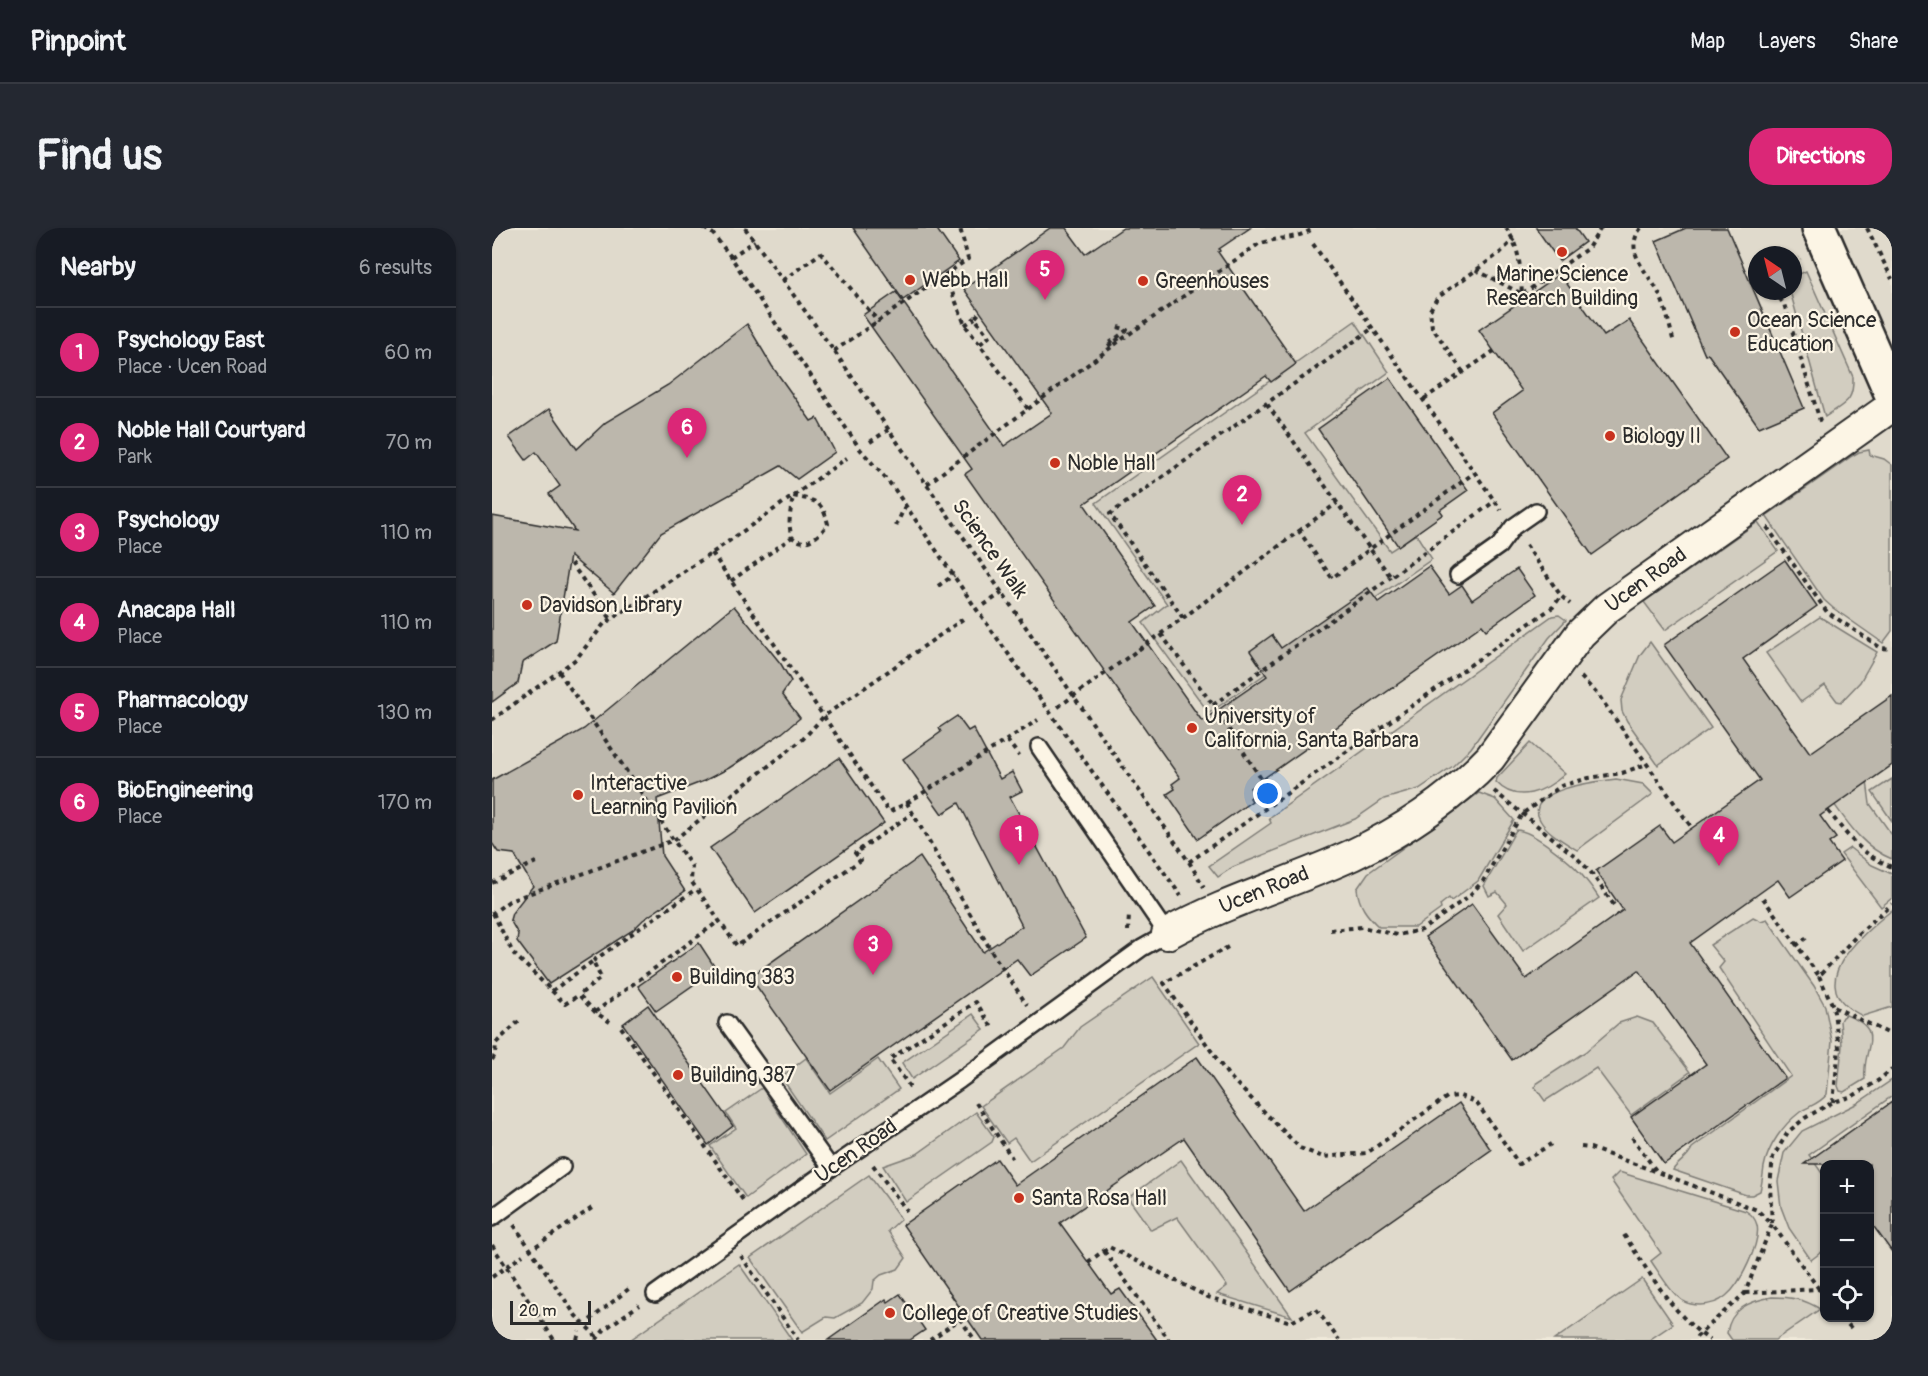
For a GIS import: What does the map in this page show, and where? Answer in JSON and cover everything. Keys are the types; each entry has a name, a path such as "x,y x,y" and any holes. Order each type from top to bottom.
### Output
{"street":[{"path":"1819,228 1892,395"},
{"name":"Ucen Road","path":"1167,934 1195,918 1353,855 1403,827 1449,796 1490,758 1562,657 1580,634 1607,608 1892,406"}],"lane":[{"path":"1458,575 1499,546 1514,527 1536,511"},
{"path":"1039,747 1167,934"},
{"name":"Ucen Road","path":"655,1294 831,1168 960,1080 1142,948 1167,934"},
{"path":"727,1023 831,1168"},
{"path":"497,1214 562,1167"}],"path":[{"path":"704,228 713,234 730,257 860,449 893,487 1195,918"},
{"name":"Science Walk","path":"745,228 927,484 1189,862 1205,890"},
{"path":"834,351 968,259 960,228"},
{"path":"1125,337 1124,335 1107,345 1257,245 1267,241 1298,237 1314,228"},
{"path":"1506,228 1514,239 1519,253 1522,294"},
{"path":"1522,294 1588,248 1601,228"},
{"path":"1641,228 1635,235 1635,255 1662,299 1674,343"},
{"path":"1867,228 1892,279"},
{"path":"1463,372 1432,327 1430,310 1437,298 1500,253 1514,239"},
{"path":"730,257 755,241"},
{"path":"1313,244 1501,510"},
{"path":"783,280 821,253 878,321"},
{"path":"1476,270 1522,294"},
{"path":"950,272 952,292 965,325 1028,409"},
{"path":"1781,300 1822,428"},
{"path":"965,325 980,312"},
{"path":"975,318 989,338 980,345"},
{"path":"1118,327 1128,332"},
{"path":"1183,618 1110,514 1373,328"},
{"path":"927,484 1125,337 1128,332"},
{"path":"1424,399 1494,351"},
{"path":"1267,404 1391,577"},
{"path":"870,442 888,430"},
{"path":"492,720 576,659 604,624 712,553 847,458"},
{"path":"1299,531 1332,578 1474,473"},
{"path":"793,496 817,501 825,510 828,524 818,537 807,542 798,542 792,537 789,529 793,496"},
{"path":"1213,705 1495,501"},
{"path":"1058,707 1338,503"},
{"path":"1751,504 1827,612 1881,648 1892,649"},
{"path":"896,526 905,505"},
{"path":"731,581 792,537"},
{"path":"1526,545 1561,597 1571,604"},
{"path":"712,553 890,812 1038,720"},
{"path":"571,563 611,619"},
{"path":"938,586 954,576"},
{"path":"984,605 1002,593"},
{"path":"1189,862 1553,608 1561,597"},
{"path":"593,961 601,978 566,1005 513,953 492,912 509,901 674,840 803,739 824,716 966,617"},
{"path":"1161,634 1213,705 1275,800"},
{"path":"1562,657 1599,696 1692,828"},
{"path":"559,672 692,867 691,880 696,889 737,946 861,860 855,853 913,813"},
{"path":"1330,930 1362,927 1397,935 1422,930 1469,896 1483,881 1522,814 1561,786 1589,778 1622,773 1647,764"},
{"path":"1474,775 1575,856 1590,871 1616,908"},
{"path":"907,803 993,954 1027,1005"},
{"path":"1828,811 1855,845 1874,859 1892,867"},
{"path":"492,883 538,861"},
{"path":"552,991 696,889"},
{"path":"1763,898 1819,976 1833,1006 1839,1047 1833,1102"},
{"path":"1819,976 1859,933 1892,904"},
{"path":"594,1012 719,921"},
{"path":"1796,946 1807,937"},
{"path":"1228,947 1164,983 1228,1075 1300,1148 1323,1157 1367,1153 1447,1097 1460,1096 1476,1102 1519,1164 1551,1144"},
{"path":"579,995 594,1012 610,1022"},
{"path":"910,1087 890,1059 976,1002 993,1029"},
{"path":"1833,1006 1892,1035"},
{"path":"492,1060 496,1043 522,1018"},
{"path":"621,1027 745,1203"},
{"path":"1693,1340 1745,1293 1772,1224 1770,1186 1773,1157 1788,1132 1805,1118 1833,1102 1853,1096 1892,1069"},
{"path":"976,1103 1012,1158"},
{"path":"1632,1137 1657,1172"},
{"path":"1581,1147 1590,1148 1657,1172 1756,1210 1772,1224 1819,1289"},
{"path":"873,1164 907,1211"},
{"path":"536,1246 592,1208"},
{"path":"497,1214 576,1316 597,1338 605,1329 655,1294"},
{"path":"1624,1234 1664,1294 1699,1333 1710,1340"},
{"path":"492,1245 554,1340"},
{"path":"1088,1262 1109,1247 1208,1297 1291,1322 1316,1309 1339,1340"},
{"path":"1104,1251 1169,1340"},
{"path":"492,1277 523,1255"},
{"path":"741,1256 798,1340"},
{"path":"590,1320 631,1287"},
{"path":"1745,1293 1819,1289"},
{"path":"930,1340 960,1319 975,1340"},
{"path":"1846,1322 1852,1329"},
{"path":"577,1340 579,1331"}],"shaded area":[{"name":"University of California, Santa Barbara","path":"492,228 1892,228 1892,1340 492,1340"},
{"path":"1806,271 1853,377 1852,392 1847,402 1825,417 1792,300 1802,300 1802,273"},
{"path":"1355,321 1389,372 1305,433 1390,551 1416,534 1432,559 1209,713 1143,623 1167,604 1096,503"},
{"path":"1869,450 1870,455 1884,459 1892,465 1892,631 1883,643 1824,600 1766,516 1852,456"},
{"path":"1758,522 1778,551 1665,630 1644,602"},
{"path":"1559,615 1566,620 1549,638 1471,748 1453,766 1419,789 1384,799 1355,819 1233,867 1218,877 1209,866 1271,823 1269,818 1552,616"},
{"path":"1820,617 1877,652 1860,682 1841,702 1837,701 1825,685 1801,702 1766,653"},
{"path":"1650,642 1711,728 1658,765 1627,721 1622,711 1621,700 1640,655"},
{"path":"1530,743 1565,774 1549,786 1531,793 1513,793 1504,789 1496,782 1497,778"},
{"path":"1616,779 1643,784 1653,794 1577,850 1552,833 1540,820 1537,809 1542,801 1552,794 1580,785"},
{"path":"1892,779 1892,821 1872,792"},
{"path":"1867,781 1870,804 1892,835 1892,859 1866,843 1834,804"},
{"path":"1479,793 1495,799 1514,820 1478,881 1451,901 1449,898 1440,905 1441,909 1416,927 1379,927 1364,910 1359,900 1357,889 1368,873"},
{"path":"1516,830 1532,835 1561,855 1582,875 1599,898 1523,951 1498,914 1507,904 1497,892 1489,896 1484,886"},
{"path":"1850,848 1872,865 1892,874 1892,898 1881,907 1841,854"},
{"path":"1892,910 1892,1007 1863,1016 1845,1004 1836,991 1836,977 1852,947"},
{"path":"1753,917 1761,921 1767,919 1814,986 1825,1006 1832,1041 1827,1094 1818,1103 1800,1112 1782,1130 1766,1159 1760,1191 1746,1195 1673,1170 1692,1148 1791,1076 1719,968 1724,962 1710,945"},
{"path":"1153,977 1199,1043 1030,1161 1014,1138 1007,1143 981,1106 1064,1048 1080,1027"},
{"path":"973,1014 984,1029 912,1079 902,1063"},
{"path":"1846,1015 1866,1027 1870,1041 1865,1079 1844,1092 1840,1091 1838,1086 1842,1046 1840,1021"},
{"path":"1637,1017 1653,1023 1690,1072 1631,1115 1596,1068 1545,1101 1535,1087 1536,1084 1585,1052 1619,1023"},
{"path":"806,1058 830,1093 878,1059 899,1089 825,1141 781,1077"},
{"path":"1892,1080 1892,1096 1809,1155 1820,1170 1820,1253 1811,1260 1789,1228 1781,1207 1778,1181 1784,1153 1802,1131 1856,1104"},
{"path":"762,1088 806,1154 746,1198 710,1146 736,1128 726,1113"},
{"path":"976,1112 994,1137 992,1142 906,1202 883,1166 917,1154"},
{"path":"1181,1160 1292,1317 1217,1294 1227,1286 1177,1217 1151,1230 1128,1198"},
{"path":"1619,1172 1746,1211 1753,1217 1757,1225 1756,1242 1748,1263 1732,1291 1714,1303 1698,1305 1685,1302 1674,1293 1651,1261 1661,1253 1611,1180"},
{"path":"869,1175 901,1219 888,1231 906,1258 898,1269 881,1275 874,1281 873,1289 862,1303 835,1318 826,1317 802,1332 750,1258"},
{"path":"739,1264 792,1340 630,1340"},
{"path":"1642,1279 1673,1324 1649,1340 1554,1340"},
{"path":"1785,1297 1797,1299 1820,1309 1775,1340 1732,1340 1727,1333 1732,1318 1742,1308 1756,1301"}],"building":[{"name":"Webb Hall","path":"853,228 936,228 959,261 903,300"},
{"path":"1050,228 1066,228 1085,254 1123,228 1250,228 1218,252 1296,364 1271,382 1266,376 1084,504 1155,606 1132,622 1202,721 1267,676 1250,651 1272,635 1281,648 1368,588 1378,602 1429,566 1449,594 1462,585 1472,600 1517,569 1535,595 1486,630 1482,625 1250,788 1255,794 1250,798 1252,801 1198,839 1167,794 1175,789 1172,784 1180,778 965,474 972,469 863,315 896,292 1004,446 1052,413 964,289"},
{"name":"Marine Science Research Building","path":"1536,228 1575,228 1585,242 1559,261"},
{"name":"Ocean Science Education","path":"1686,228 1727,228 1748,277 1748,300 1758,300 1804,408 1759,427 1708,354 1705,355 1656,241"},
{"name":"Biology II","path":"1560,274 1604,336 1629,320 1727,459 1592,555 1492,413 1522,391 1479,330"},
{"path":"747,324 772,366 811,421 817,418 835,452 797,479 781,466 661,533 614,593 570,556 556,641 522,663 518,683 492,702 492,516 575,531 549,494 560,486 536,452 526,460 509,437 549,409 577,449 606,422 668,385"},
{"path":"1390,378 1468,490 1440,510 1443,514 1398,546 1318,429"},
{"path":"1785,560 1817,606 1743,659 1810,753 1892,696 1892,765 1820,816 1836,838 1829,843 1842,861 1790,897 1778,880 1690,943 1785,1078 1664,1164 1631,1117 1706,1064 1639,970 1512,1060 1425,937 1472,904 1526,979 1623,910 1596,871 1660,826 1672,842 1760,780 1664,645"},
{"name":"Interactive Learning Pavilion","path":"734,606 781,664 791,681 782,694 800,718 782,733 729,768 704,781 657,799 662,856 685,891 643,920 633,930 549,984 517,941 518,934 510,920 512,913 533,886 514,854 498,852 492,843 492,780 584,729"},
{"path":"957,716 968,731 973,728 1000,779 1012,772 1022,791 1010,797 1086,938 1030,976 1017,959 830,1090 750,977 920,857 983,952 1022,926 959,803 942,814 903,759 941,732 939,728"},
{"path":"839,758 884,823 755,913 710,848"},
{"name":"Building 383","path":"699,943 716,969 656,1011 638,986"},
{"name":"Building 387","path":"648,1005 733,1126 708,1145 623,1024"},
{"name":"Santa Rosa Hall","path":"1197,1057 1304,1211 1459,1103 1491,1150 1290,1291 1184,1138 1060,1223 1111,1294 1120,1289 1157,1340 982,1340 903,1225 997,1159 1015,1185"},
{"path":"1892,1102 1892,1252 1874,1227 1874,1160 1820,1160 1820,1164 1804,1164"},
{"name":"College of Creative Studies","path":"900,1294 925,1330 910,1340 828,1340 886,1299 888,1302"}],"place":[{"name":"Marine Science Research Building","path":"1562,252"},
{"name":"Webb Hall","path":"910,280"},
{"name":"Greenhouses","path":"1143,281"},
{"name":"Pharmacology","path":"1045,300"},
{"name":"Ocean Science Education","path":"1735,332"},
{"name":"Biology II","path":"1610,436"},
{"name":"BioEngineering","path":"687,458"},
{"name":"Noble Hall","path":"1055,463"},
{"name":"Noble Hall Courtyard","path":"1242,525"},
{"name":"Davidson Library","path":"527,605"},
{"name":"University of California, Santa Barbara","path":"1192,728"},
{"name":"Interactive Learning Pavilion","path":"578,795"},
{"name":"Psychology East","path":"1019,865"},
{"name":"Anacapa Hall","path":"1719,866"},
{"name":"Psychology","path":"873,975"},
{"name":"Building 383","path":"677,977"},
{"name":"Building 387","path":"678,1075"},
{"name":"Santa Rosa Hall","path":"1019,1198"},
{"name":"College of Creative Studies","path":"890,1313"}]}
